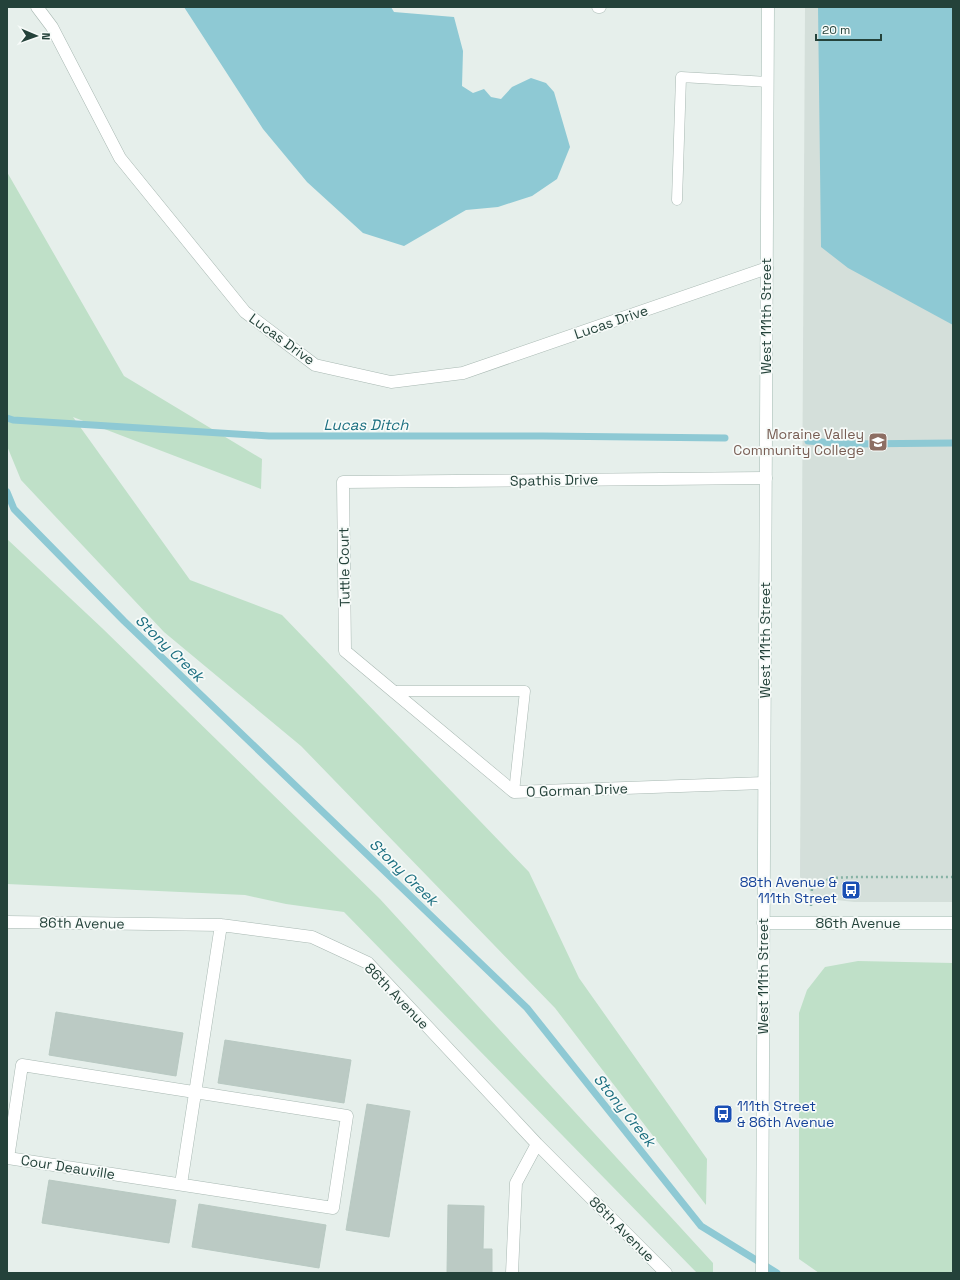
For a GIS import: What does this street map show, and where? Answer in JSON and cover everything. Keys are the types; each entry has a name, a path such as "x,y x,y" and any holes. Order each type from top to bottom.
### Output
{"street":[{"name":"Lucas Drive","path":"37,7 52,27 120,158 245,312 315,365 391,382 462,373 767,268"},
{"name":"West 111th Street","path":"762,1273 768,7"},
{"name":"Spathis Drive","path":"343,482 766,478"},
{"name":"Tuttle Court","path":"343,482 345,651"},
{"name":"O Gorman Drive","path":"345,651 514,792 764,783"},
{"name":"86th Avenue","path":"7,922 221,925 312,938 368,962 537,1144 666,1273"},
{"name":"86th Avenue","path":"763,923 953,923"},
{"path":"180,1184 221,925"},
{"name":"Cour Deauville","path":"22,1065 195,1092 347,1116 333,1208 8,1158 22,1065"},
{"path":"512,1273 516,1183 537,1144"}],"lane":[{"path":"677,200 681,77 768,82"},
{"path":"393,691 525,691 514,792"}],"path":[{"path":"812,888 831,878 953,877"}],"shaded area":[{"name":"Moraine Valley Community College","path":"805,7 953,7 953,902 854,902 828,899 811,893 800,877"}],"green space":[{"path":"7,172 124,376 262,459 261,489 73,417 190,580 282,615 529,872 579,978 707,1159 706,1205 555,1008 301,746 164,632 21,480 7,446"},
{"path":"7,539 102,628 380,899 713,1263 713,1273 697,1273 344,912 286,904 245,895 7,884"},
{"path":"858,961 953,963 953,1273 819,1273 799,1259 799,1013 807,990 825,967"}],"water":[{"path":"184,7 391,7 394,12 454,17 463,51 462,86 473,93 484,89 491,97 501,99 512,87 531,78 546,83 554,92 570,147 557,179 532,196 498,207 466,210 404,246 363,233 307,182 263,129"},
{"path":"818,7 953,7 953,325 848,268 821,247"}],"building":[{"path":"56,1012 183,1033 176,1076 49,1055"},
{"path":"225,1040 351,1060 344,1103 218,1083"},
{"path":"367,1104 410,1111 389,1237 346,1230"},
{"path":"49,1180 176,1200 169,1243 42,1223"},
{"path":"199,1204 326,1225 319,1268 192,1247"},
{"path":"448,1205 484,1206 483,1249 492,1249 492,1273 447,1273"}],"waterway":[{"name":"Lucas Ditch","path":"7,418 13,420 269,436 543,436 725,438"},
{"name":"Lucas Ditch","path":"808,441 850,444 953,443"},
{"name":"Stony Creek","path":"7,492 14,509 124,621 527,1008 701,1226 777,1273"}],"place":[{"name":"Moraine Valley Community College","path":"878,442"},
{"name":"88th Avenue & 111th Street","path":"851,890"},
{"name":"111th Street & 86th Avenue","path":"723,1114"}]}
